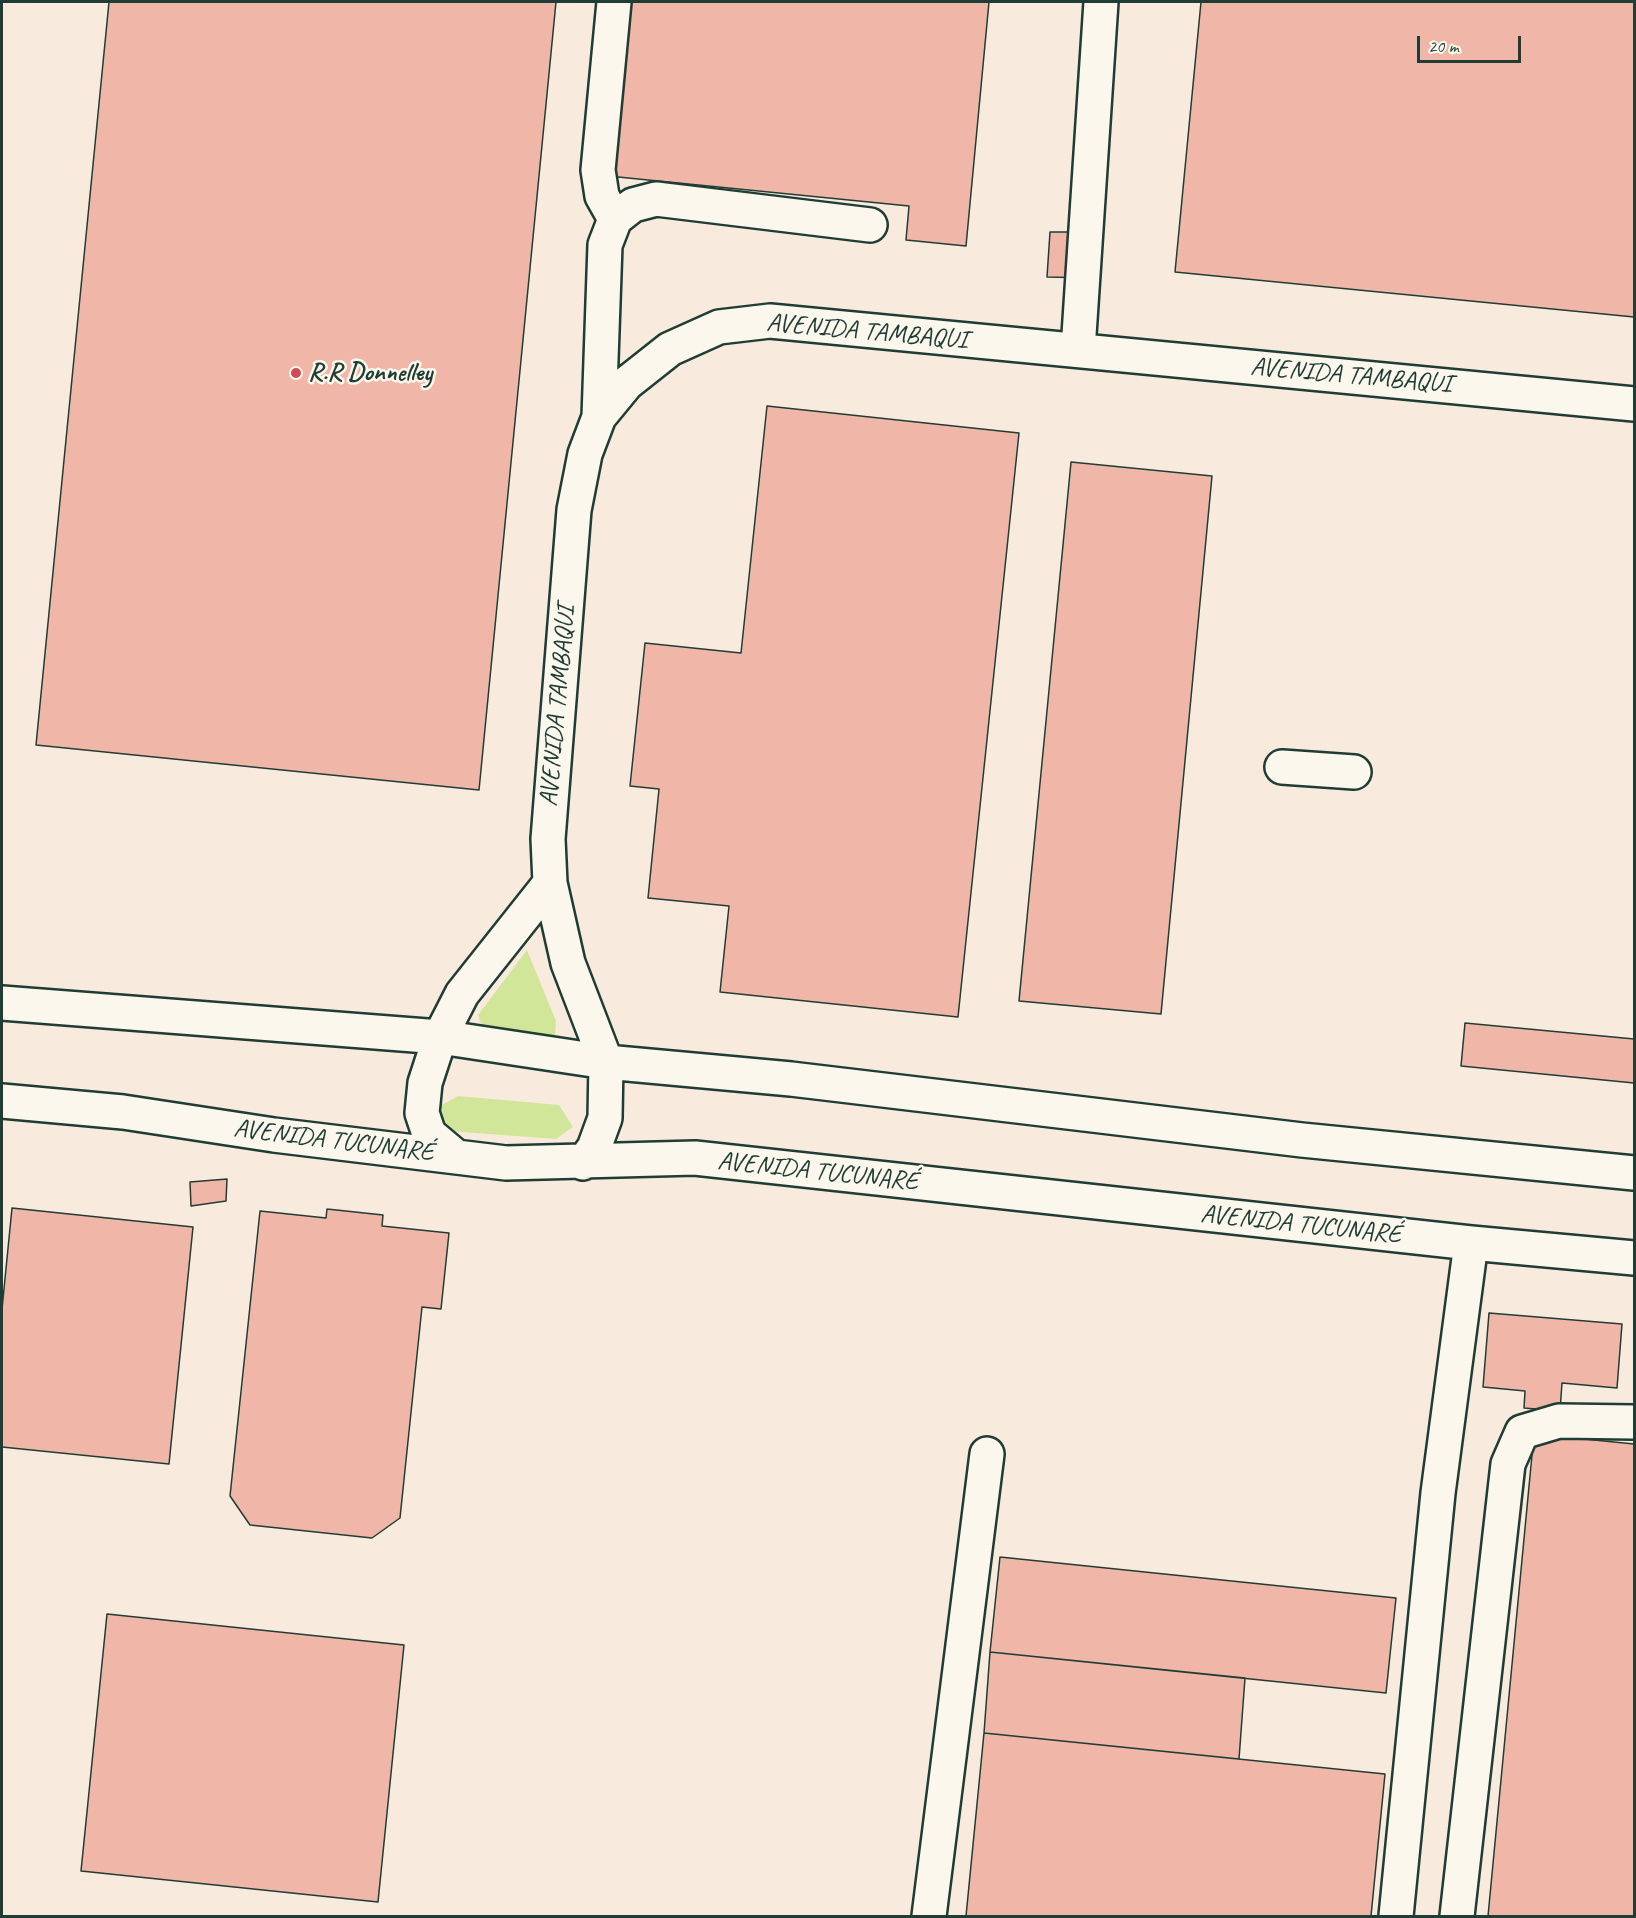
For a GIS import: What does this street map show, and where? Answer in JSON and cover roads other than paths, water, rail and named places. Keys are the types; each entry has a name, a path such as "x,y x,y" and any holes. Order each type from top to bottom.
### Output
{"street":[{"path":"614,2 598,170 602,196 615,219"},
{"path":"1078,350 1101,2"},
{"path":"599,417 605,245 615,219 633,204 656,199 870,225"},
{"name":"AVENIDA TAMBAQUI","path":"606,1062 568,963 550,883 548,839 574,510 585,454 599,417 627,383 670,349 719,327 770,321 1635,404"},
{"path":"1282,767 1354,772"},
{"path":"454,1155 429,1134 422,1113 425,1083 440,1038 462,993 550,883"},
{"path":"2,1003 440,1038 606,1062 791,1079 1302,1140 1635,1173"},
{"path":"583,1163 594,1148 605,1118 606,1062"},
{"name":"AVENIDA TUCUNARÉ","path":"2,1101 123,1112 274,1135 506,1163 583,1163 695,1158 1471,1243 1635,1258"},
{"path":"1396,1917 1438,1493 1471,1243"},
{"path":"1457,1917 1508,1464 1522,1432 1559,1421 1635,1422"},
{"path":"929,1917 987,1454"}],"place":[{"name":"R.R Donnelley","path":"296,373"}]}
